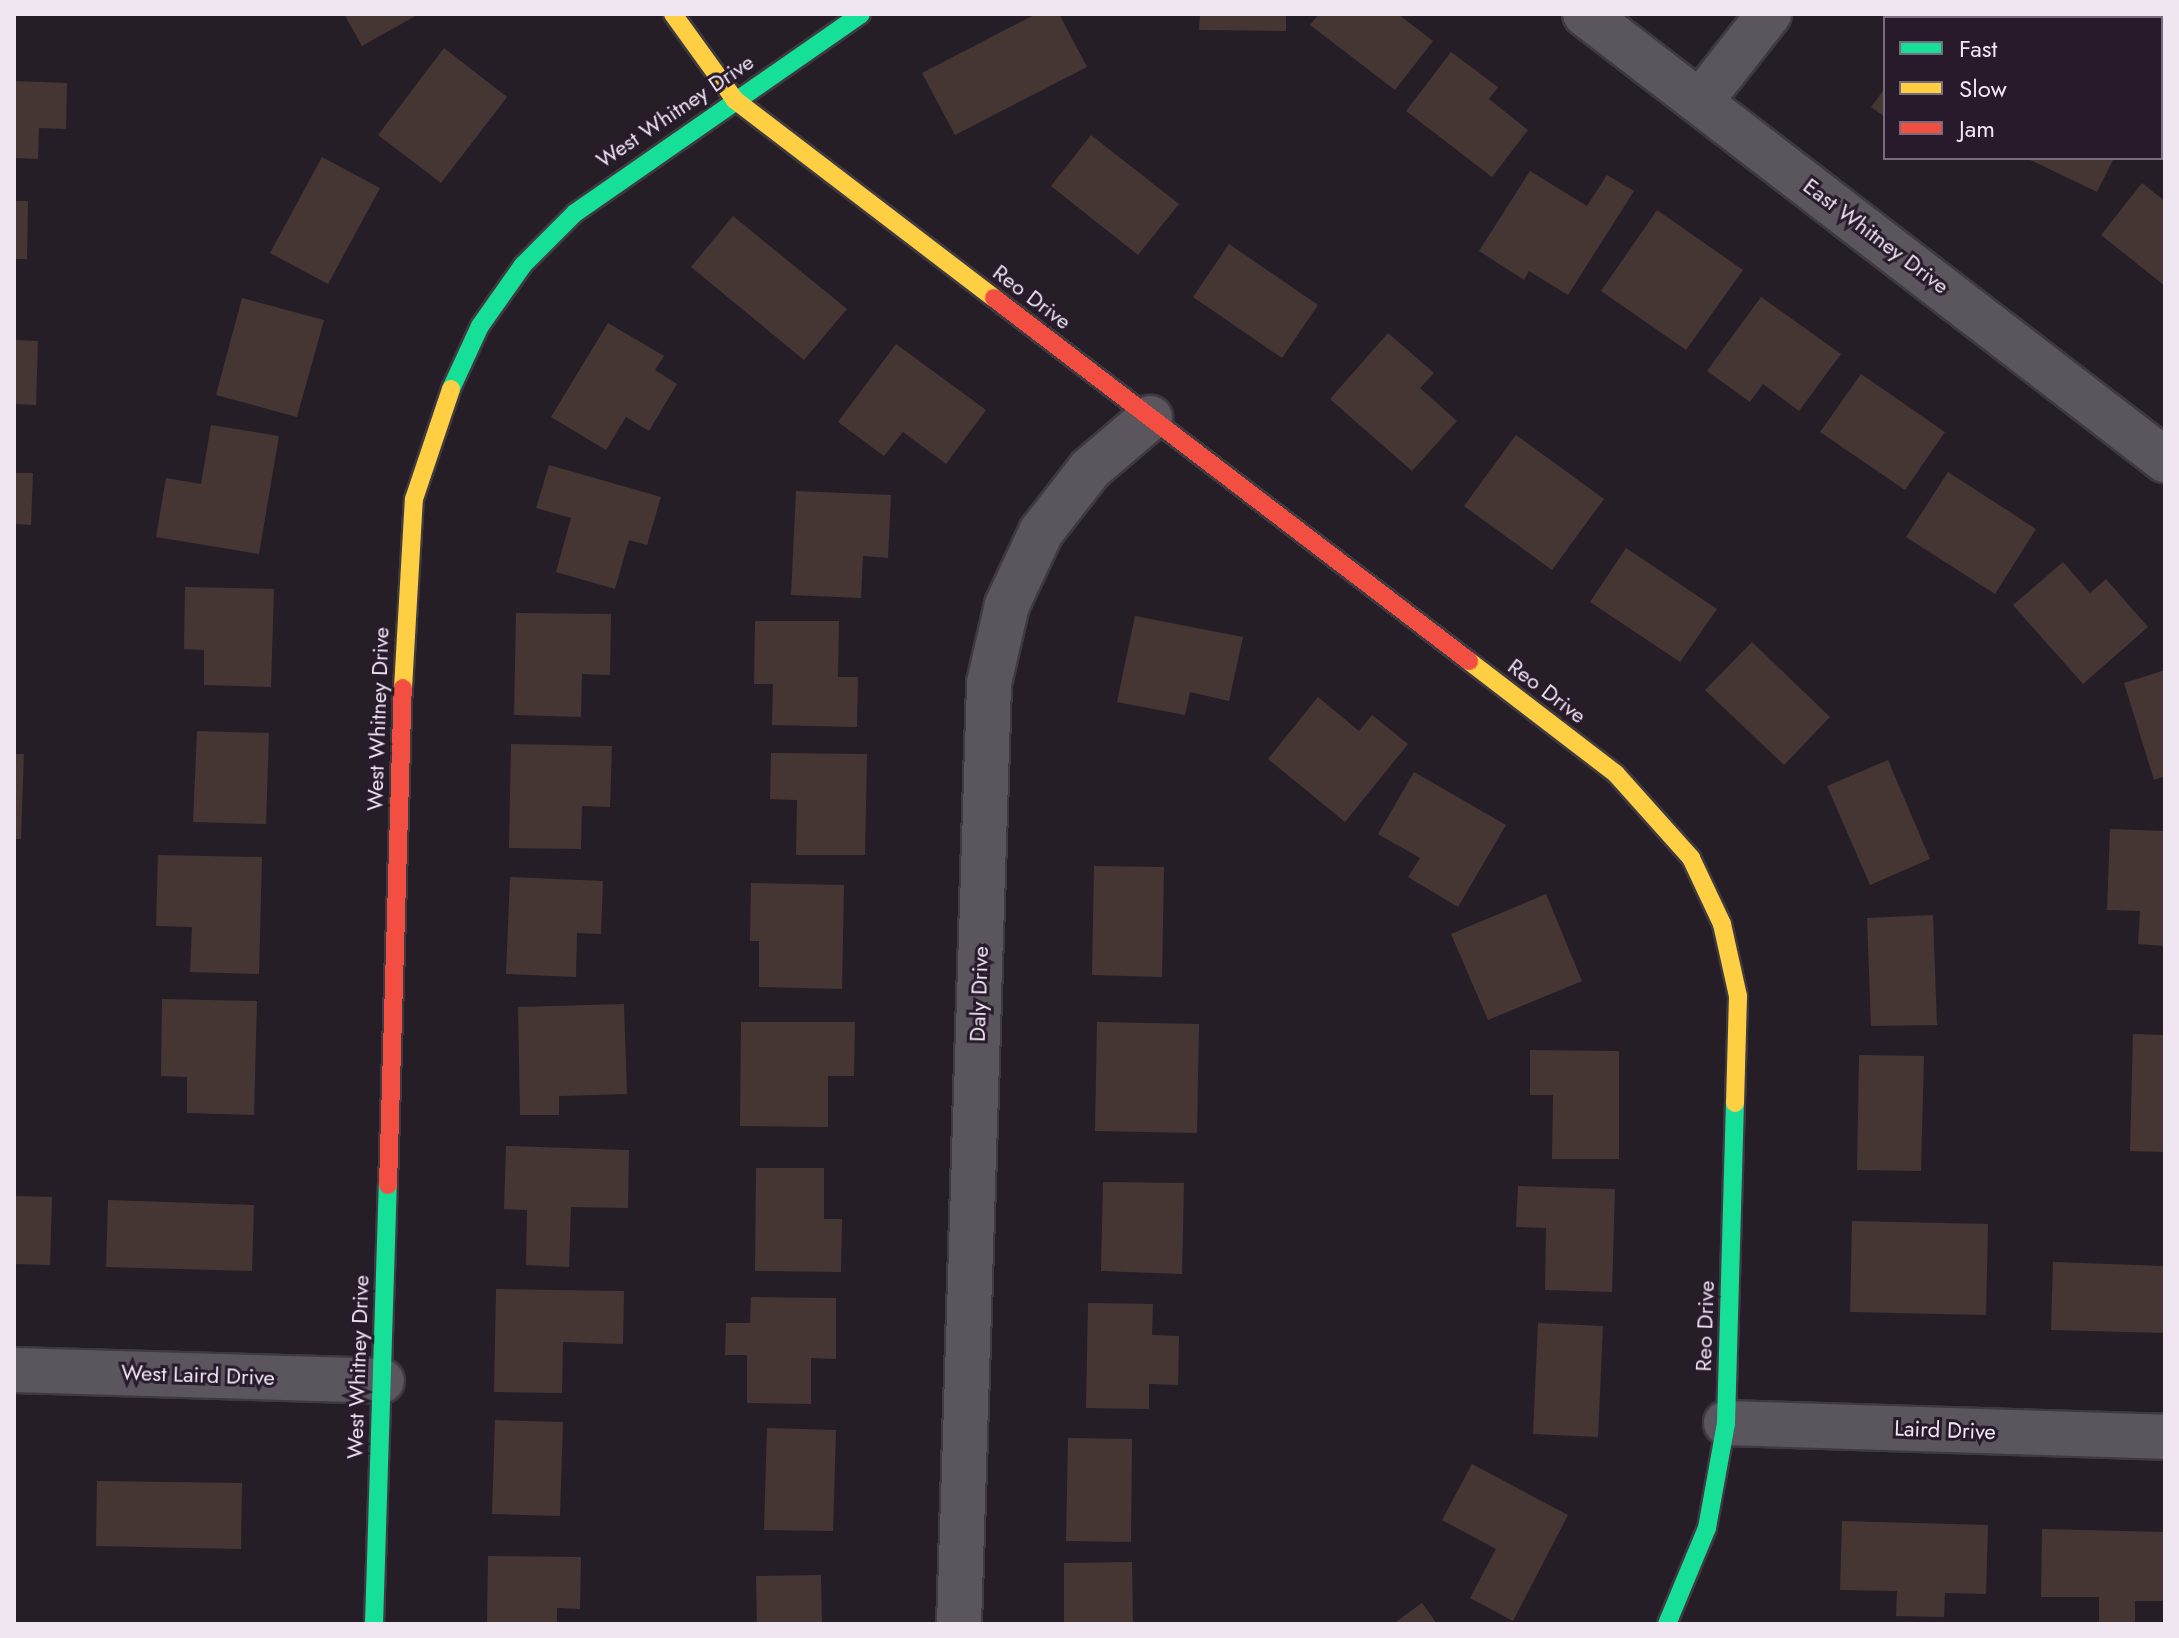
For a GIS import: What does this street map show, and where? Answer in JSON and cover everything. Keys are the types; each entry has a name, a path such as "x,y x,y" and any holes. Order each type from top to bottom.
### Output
{"street":[{"name":"Reo Drive","path":"673,14 735,100 1616,774 1691,858 1722,924 1738,996 1726,1423 1707,1528 1667,1624"},
{"name":"West Whitney Drive","path":"374,1624 407,571 414,499 433,427 480,326 523,265 604,189 861,14"},
{"name":"East Whitney Drive","path":"1585,14 2165,460"},
{"path":"1700,102 1769,14"},
{"name":"Daly Drive","path":"959,1624 989,683 1007,605 1041,532 1090,469 1150,418"},
{"name":"West Laird Drive","path":"14,1370 382,1381"},
{"name":"Laird Drive","path":"1726,1423 2165,1437"}],"building":[{"path":"344,14 419,14 362,46"},
{"path":"1036,14 1059,14 1087,67 955,135 922,73"},
{"path":"1200,14 1286,14 1286,31 1199,30"},
{"path":"1319,14 1398,14 1433,41 1395,90 1310,25"},
{"path":"1987,14 1990,16 1942,16"},
{"path":"2118,14 2165,14 2165,61 2163,16"},
{"path":"444,48 507,97 441,183 378,135"},
{"path":"1451,52 1498,87 1489,99 1528,130 1492,177 1406,111"},
{"path":"14,81 67,83 66,129 39,128 38,159 14,158"},
{"path":"1883,91 1883,116 1871,107"},
{"path":"1091,135 1179,204 1138,255 1051,186"},
{"path":"322,157 380,188 328,284 270,253"},
{"path":"2030,160 2113,160 2097,192"},
{"path":"1530,171 1587,206 1607,175 1634,191 1568,295 1529,271 1524,280 1479,251"},
{"path":"2142,183 2165,201 2165,286 2101,235"},
{"path":"14,201 28,201 27,259 14,259"},
{"path":"1657,210 1743,270 1686,350 1601,291"},
{"path":"733,216 847,309 804,360 691,267"},
{"path":"1229,244 1318,305 1282,358 1193,297"},
{"path":"1761,297 1841,354 1799,411 1763,384 1750,402 1707,371"},
{"path":"242,298 324,320 297,417 216,395"},
{"path":"608,323 664,356 655,370 677,384 649,431 626,417 606,450 551,417"},
{"path":"1388,333 1434,373 1420,388 1457,421 1412,471 1330,399"},
{"path":"14,340 38,341 36,405 14,404"},
{"path":"896,344 986,410 946,464 903,432 884,456 838,422"},
{"path":"1861,374 1945,432 1905,490 1820,432"},
{"path":"211,425 279,436 259,554 156,537 166,478 201,484"},
{"path":"1516,435 1604,499 1552,570 1464,506"},
{"path":"549,465 661,497 647,545 629,540 615,589 556,572 571,518 536,508"},
{"path":"1948,472 2036,529 1995,594 1906,537"},
{"path":"14,473 33,473 31,525 14,524"},
{"path":"796,491 891,495 888,558 863,556 861,598 791,595"},
{"path":"1626,548 1717,609 1680,662 1590,602"},
{"path":"2063,562 2090,593 2106,579 2148,627 2083,684 2013,605"},
{"path":"185,587 274,589 271,687 204,685 204,650 184,649"},
{"path":"516,613 611,614 610,675 582,674 581,717 514,715"},
{"path":"1135,616 1243,637 1229,701 1190,692 1185,715 1117,702"},
{"path":"755,621 839,621 838,677 858,677 857,727 772,725 773,684 754,684"},
{"path":"1752,642 1830,717 1784,765 1705,690"},
{"path":"2165,670 2165,776 2154,780 2124,683"},
{"path":"1318,697 1359,731 1372,715 1408,744 1345,822 1268,759"},
{"path":"197,731 269,733 266,824 193,822"},
{"path":"511,744 612,746 610,807 582,806 581,849 509,848"},
{"path":"771,753 867,754 865,855 796,855 797,800 770,799"},
{"path":"14,754 24,754 21,839 14,839"},
{"path":"1888,760 1930,859 1870,885 1827,786"},
{"path":"1414,772 1506,825 1458,907 1408,877 1420,858 1378,834"},
{"path":"2110,829 2165,831 2165,946 2138,944 2140,911 2107,910"},
{"path":"158,855 262,857 259,974 190,972 192,927 156,926"},
{"path":"1094,866 1164,867 1162,977 1092,975"},
{"path":"510,877 603,881 601,934 577,933 576,977 506,974"},
{"path":"751,883 844,885 842,989 759,987 759,941 750,941"},
{"path":"1546,894 1582,981 1488,1020 1451,934"},
{"path":"1933,915 1937,1025 1871,1026 1867,918"},
{"path":"162,999 257,1001 254,1115 187,1113 187,1077 161,1076"},
{"path":"624,1004 627,1094 559,1096 559,1115 520,1115 518,1007"},
{"path":"741,1022 855,1022 854,1076 828,1076 828,1127 740,1126"},
{"path":"1097,1022 1199,1024 1197,1133 1095,1131"},
{"path":"2133,1034 2165,1035 2165,1152 2130,1151"},
{"path":"1530,1050 1619,1051 1619,1159 1552,1159 1553,1095 1530,1095"},
{"path":"1859,1055 1924,1056 1921,1171 1857,1170"},
{"path":"506,1146 629,1150 628,1208 571,1207 569,1267 526,1265 527,1210 504,1209"},
{"path":"756,1168 824,1168 824,1219 842,1219 841,1272 755,1271"},
{"path":"1103,1182 1184,1183 1182,1274 1101,1271"},
{"path":"1518,1186 1615,1189 1612,1292 1545,1290 1546,1228 1516,1227"},
{"path":"14,1196 52,1197 50,1265 14,1264"},
{"path":"108,1200 254,1205 252,1271 106,1267"},
{"path":"1852,1221 1988,1224 1986,1315 1850,1312"},
{"path":"2053,1262 2165,1266 2165,1333 2051,1330"},
{"path":"496,1289 624,1291 623,1344 563,1342 562,1393 494,1392"},
{"path":"751,1297 836,1298 836,1359 811,1358 811,1404 747,1403 747,1355 725,1355 726,1323 750,1323"},
{"path":"1088,1303 1153,1304 1152,1335 1179,1336 1178,1385 1149,1384 1149,1409 1086,1408"},
{"path":"1538,1323 1603,1326 1598,1437 1533,1434"},
{"path":"495,1420 563,1422 560,1516 492,1514"},
{"path":"767,1428 836,1430 833,1531 764,1530"},
{"path":"1068,1438 1132,1439 1131,1542 1066,1541"},
{"path":"1472,1464 1568,1515 1513,1621 1470,1598 1496,1549 1442,1520"},
{"path":"97,1481 242,1483 241,1549 96,1546"},
{"path":"1842,1521 1988,1525 1986,1594 1945,1593 1944,1617 1896,1616 1897,1591 1840,1590"},
{"path":"2042,1529 2165,1532 2165,1601 2135,1601 2135,1623 2099,1622 2099,1597 2041,1597"},
{"path":"488,1556 581,1557 580,1609 557,1608 557,1624 487,1624"},
{"path":"1132,1562 1133,1624 1064,1624 1064,1563"},
{"path":"821,1575 822,1624 757,1624 756,1576"},
{"path":"1422,1603 1437,1624 1393,1624"}],"traffic: fast":[{"path":"451,389 480,326 523,265 575,213 861,14"},
{"path":"1667,1624 1707,1528 1726,1423 1735,1103"},
{"path":"374,1624 388,1185"}],"traffic: slow":[{"path":"673,14 735,100 994,298"},
{"path":"403,688 414,499 451,389"},
{"path":"1469,661 1616,774 1691,858 1722,924 1738,996 1735,1103"}],"traffic: jam":[{"path":"994,298 1469,661"},
{"path":"388,1185 403,688"}]}
